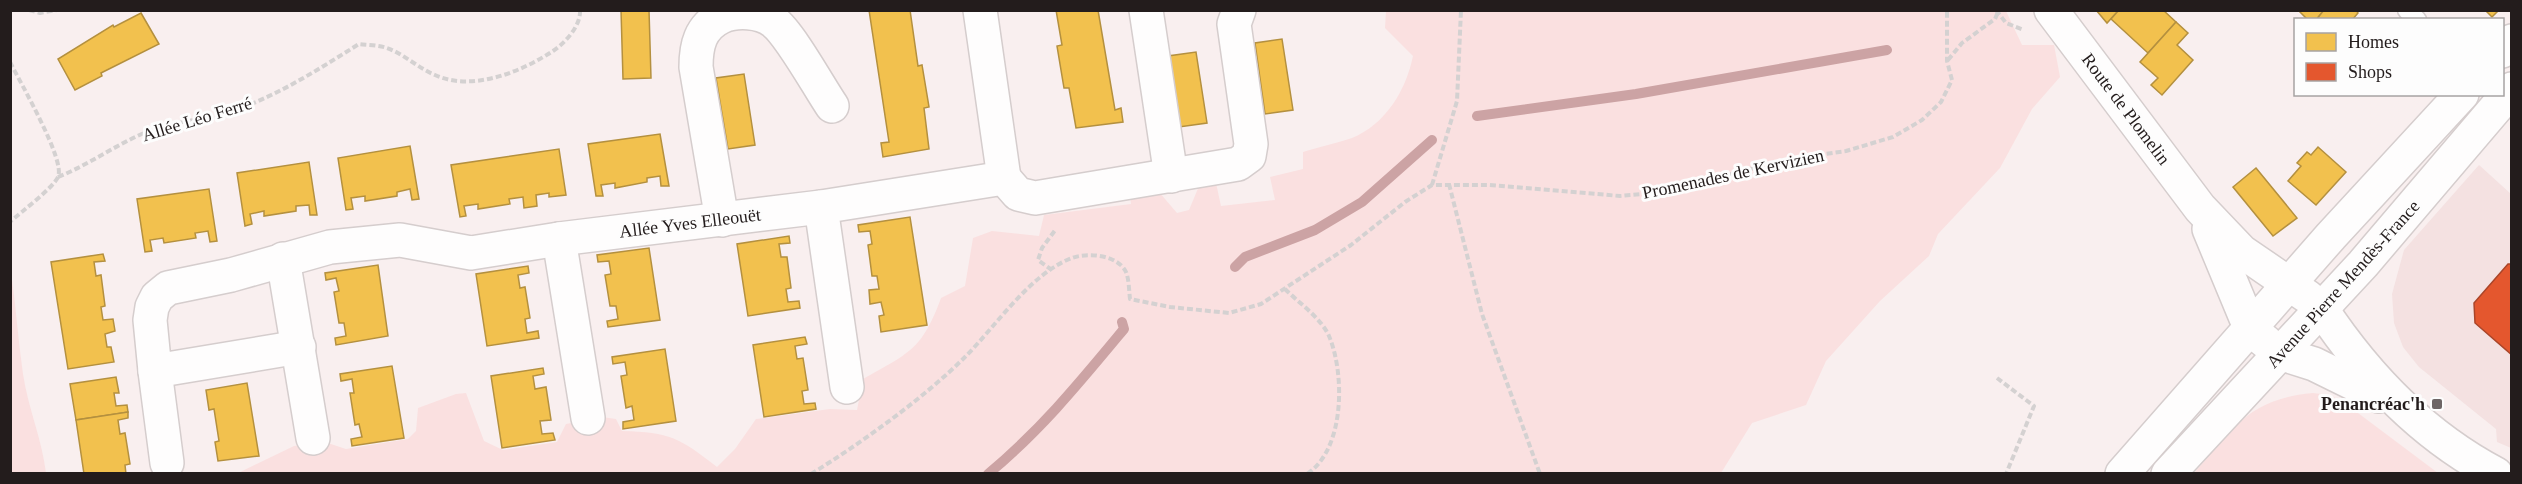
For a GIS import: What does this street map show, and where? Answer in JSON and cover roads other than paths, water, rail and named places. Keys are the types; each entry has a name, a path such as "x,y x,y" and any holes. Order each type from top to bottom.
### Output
{"street":[{"path":"980,10 1004,178 1018,194 1035,198 1072,194 1238,164 1249,156 1251,144 1234,24 1239,10"},
{"path":"1146,10 1171,176"},
{"name":"Route de Plomelin","path":"2051,10 2200,208 2241,251 2260,266 2291,283 2320,308 2356,357 2401,408"},
{"path":"722,220 696,67 696,49 707,27 714,20 737,12 750,13 773,21 832,106"},
{"name":"Avenue Pierre Mendès-France","path":"2168,474 2404,218 2511,89"},
{"name":"Avenue Pierre Mendès-France","path":"2122,474 2460,96"},
{"name":"Allée Yves Elleouët","path":"167,463 150,320 157,297 168,288 231,275 330,247 400,240 471,253 559,239 821,207 1004,178"},
{"path":"821,207 847,387"},
{"name":"Route de Plomelin","path":"2200,208 2251,330 2279,354"},
{"path":"559,239 588,418"},
{"path":"284,259 313,438"},
{"path":"155,370 299,346"},
{"path":"2279,354 2294,356 2342,376 2401,408 2455,449 2496,474"}],"waterway":[{"path":"1477,116 1636,94 1887,50"},
{"path":"1235,267 1245,257 1315,230 1362,202 1432,140"},
{"path":"988,474 1043,423 1076,387 1124,329 1122,322"}],"place":[{"name":"Penancréac'h","path":"2437,404"}]}
